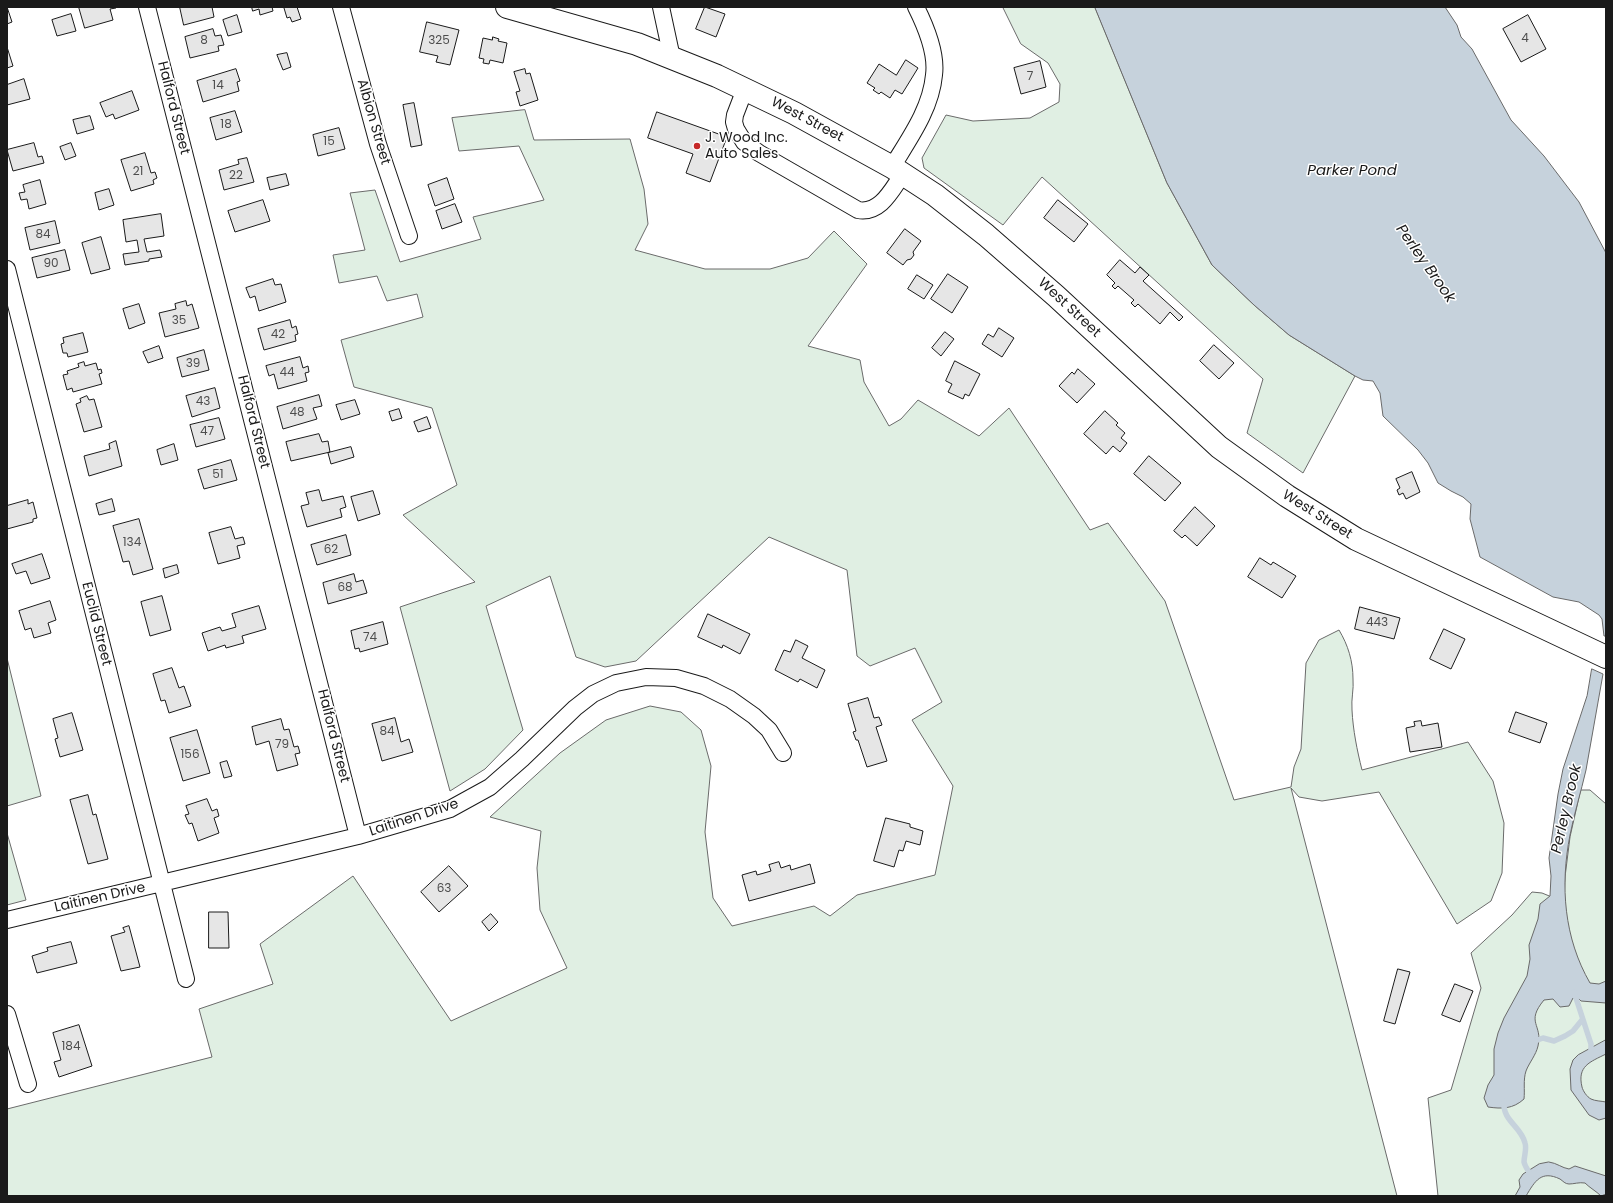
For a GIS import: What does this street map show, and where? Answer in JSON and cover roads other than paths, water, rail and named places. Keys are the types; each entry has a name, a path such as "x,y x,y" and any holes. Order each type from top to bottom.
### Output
{"main road":[{"name":"West Street","path":"507,7 637,44 672,58 745,89 821,127 897,170 935,195 991,239 1067,306 1219,447 1276,488 1356,539 1606,657"}],"street":[{"name":"Halford Street","path":"147,7 358,836"},
{"name":"Albion Street","path":"341,7 378,144 409,236"},
{"path":"661,7 672,58"},
{"path":"745,89 735,115 734,122 736,129 744,142 759,153 858,210 873,209 881,204 921,117 932,88 934,61 927,34 916,7"},
{"name":"Euclid Street","path":"7,269 186,979"},
{"name":"Laitinen Drive","path":"7,920 358,836 450,809 490,787 522,760 574,708 593,694 616,683 646,677 676,678 704,686 730,699 754,716 769,730 783,753"},
{"path":"7,1014 28,1084"}],"water":[{"name":"Parker Pond","path":"1095,7 1445,7 1457,25 1461,37 1472,49 1511,120 1544,156 1579,202 1606,253 1606,636 1604,636 1602,619 1599,615 1579,602 1553,597 1480,557 1470,519 1471,504 1463,497 1438,483 1428,463 1418,450 1383,416 1380,393 1373,381 1363,380 1355,376 1289,335 1254,305 1212,265 1167,183"},
{"name":"Perley Brook","path":"1592,669 1603,674 1586,770 1570,835 1565,873 1565,892 1566,911 1574,948 1590,983 1599,984 1606,981 1606,1003 1581,1001 1577,997 1573,998 1569,1006 1560,1007 1553,999 1544,1000 1538,1008 1536,1014 1535,1019 1539,1039 1536,1053 1525,1074 1524,1099 1516,1105 1507,1108 1488,1107 1484,1098 1488,1085 1494,1075 1494,1049 1498,1033 1504,1018 1527,976 1530,959 1529,945 1538,919 1540,904 1550,896 1551,876 1549,858 1558,794 1563,769 1587,696"},
{"path":"1606,1040 1606,1054 1590,1062 1583,1069 1581,1074 1584,1092 1593,1100 1606,1102 1606,1118 1599,1120 1589,1115 1571,1090 1570,1069 1573,1060 1578,1055"},
{"path":"1549,1162 1569,1169 1575,1166 1606,1176 1606,1194 1601,1196 1585,1183 1568,1184 1560,1179 1543,1176 1539,1178 1532,1186 1526,1196 1515,1196 1520,1187 1519,1180 1523,1174 1539,1164"}],"waterway":[{"path":"1574,992 1591,1044 1591,1055"},
{"path":"1532,1042 1543,1038 1554,1041 1573,1031 1582,1020"},
{"path":"1504,1101 1506,1114 1520,1132 1526,1145 1524,1162 1531,1176"}],"place":[{"name":"J. Wood Inc. Auto Sales","path":"697,146"}]}
